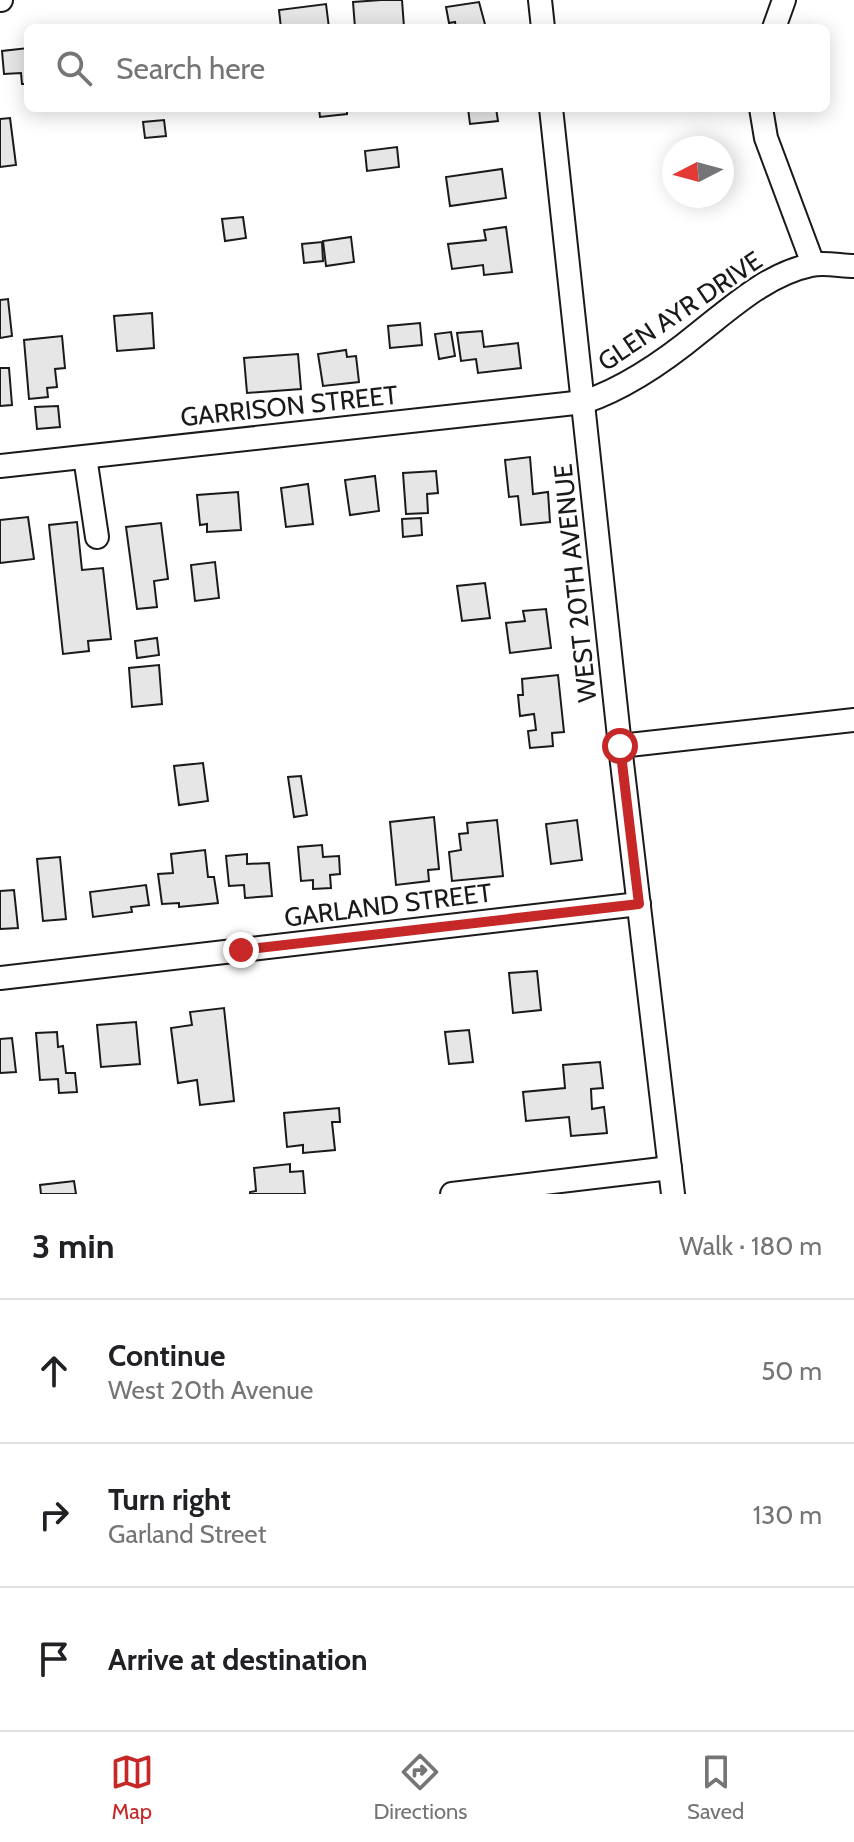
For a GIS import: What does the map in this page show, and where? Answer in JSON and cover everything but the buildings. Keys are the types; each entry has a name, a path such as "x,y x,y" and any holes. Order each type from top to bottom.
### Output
{"street":[{"path":"540,0 543,24"},
{"path":"775,24 784,0"},
{"name":"WEST 20TH AVENUE","path":"551,112 620,746 673,1194"},
{"path":"762,112 766,138 813,264"},
{"name":"GLEN AYR DRIVE","path":"584,402 606,395 655,365 731,306 760,288 813,264 854,266"},
{"name":"GARRISON STREET","path":"0,466 584,402"},
{"path":"85,457 97,537"},
{"path":"620,746 854,720"},
{"name":"GARLAND STREET","path":"0,978 639,904"},
{"path":"452,1194 670,1168"}],"route":[{"path":"241,950 639,904 620,746"}]}
